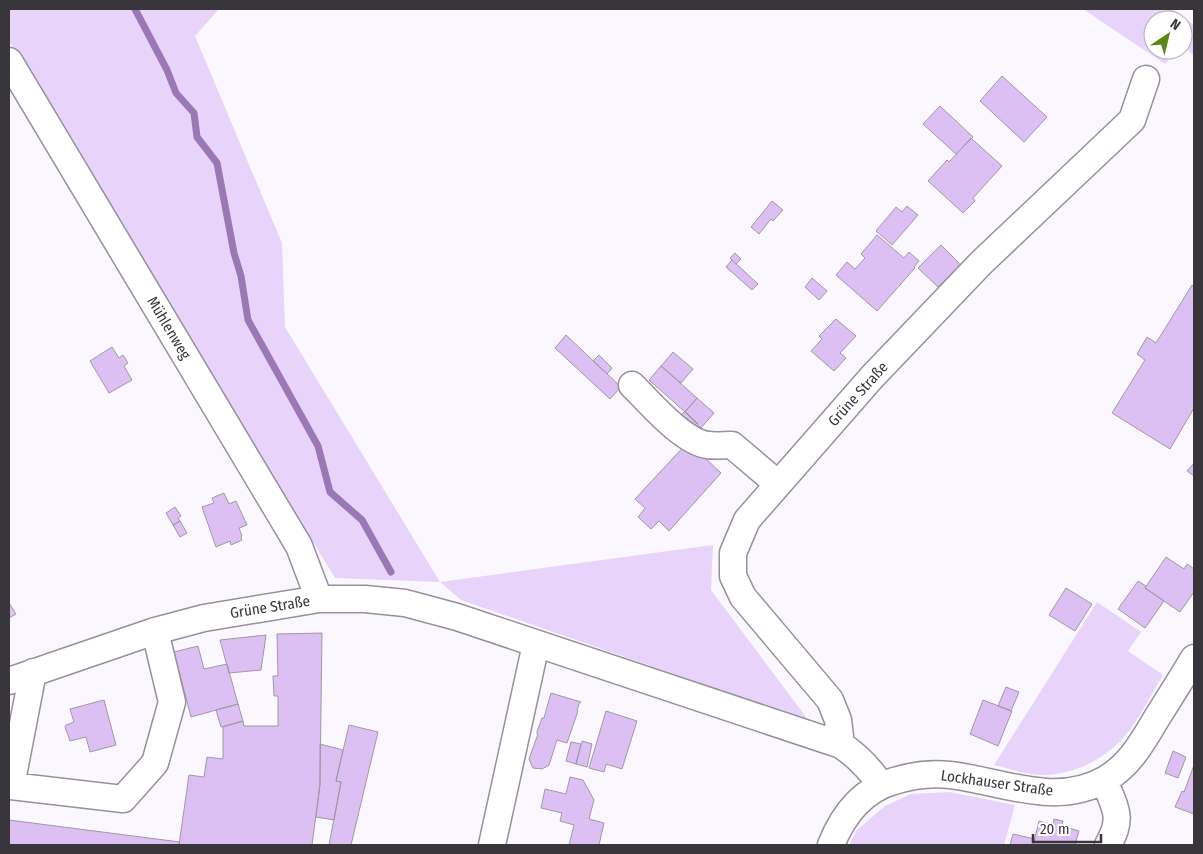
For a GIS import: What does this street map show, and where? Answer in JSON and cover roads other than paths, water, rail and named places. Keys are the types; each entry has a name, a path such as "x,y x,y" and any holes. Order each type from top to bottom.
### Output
{"street":[{"name":"Mühlenweg","path":"9,61 299,546 319,599"},
{"name":"Grüne Straße","path":"841,745 838,720 830,700 743,597 733,576 733,553 747,520 872,377 981,263 1132,120 1146,79"},
{"path":"632,385 675,428 690,438 706,445 732,445 778,484"},
{"name":"Grüne Straße","path":"21,676 155,631 204,618 319,599 365,598 406,603 457,617 841,745 858,756 870,768 881,785"},
{"path":"21,676 11,786 124,799 155,763 172,702 155,631"},
{"path":"492,845 536,644"},
{"name":"Lockhauser Straße","path":"830,845 854,805 868,793 881,785 911,776 951,775 1050,794 1077,790 1104,780 1120,769 1134,755 1194,658"},
{"path":"1104,780 1118,816 1114,834 1108,845"}],"waterway":[{"path":"135,9 167,70 176,93 194,113 197,137 217,163 234,253 241,276 248,320 318,446 330,492 362,520 391,572"}]}
